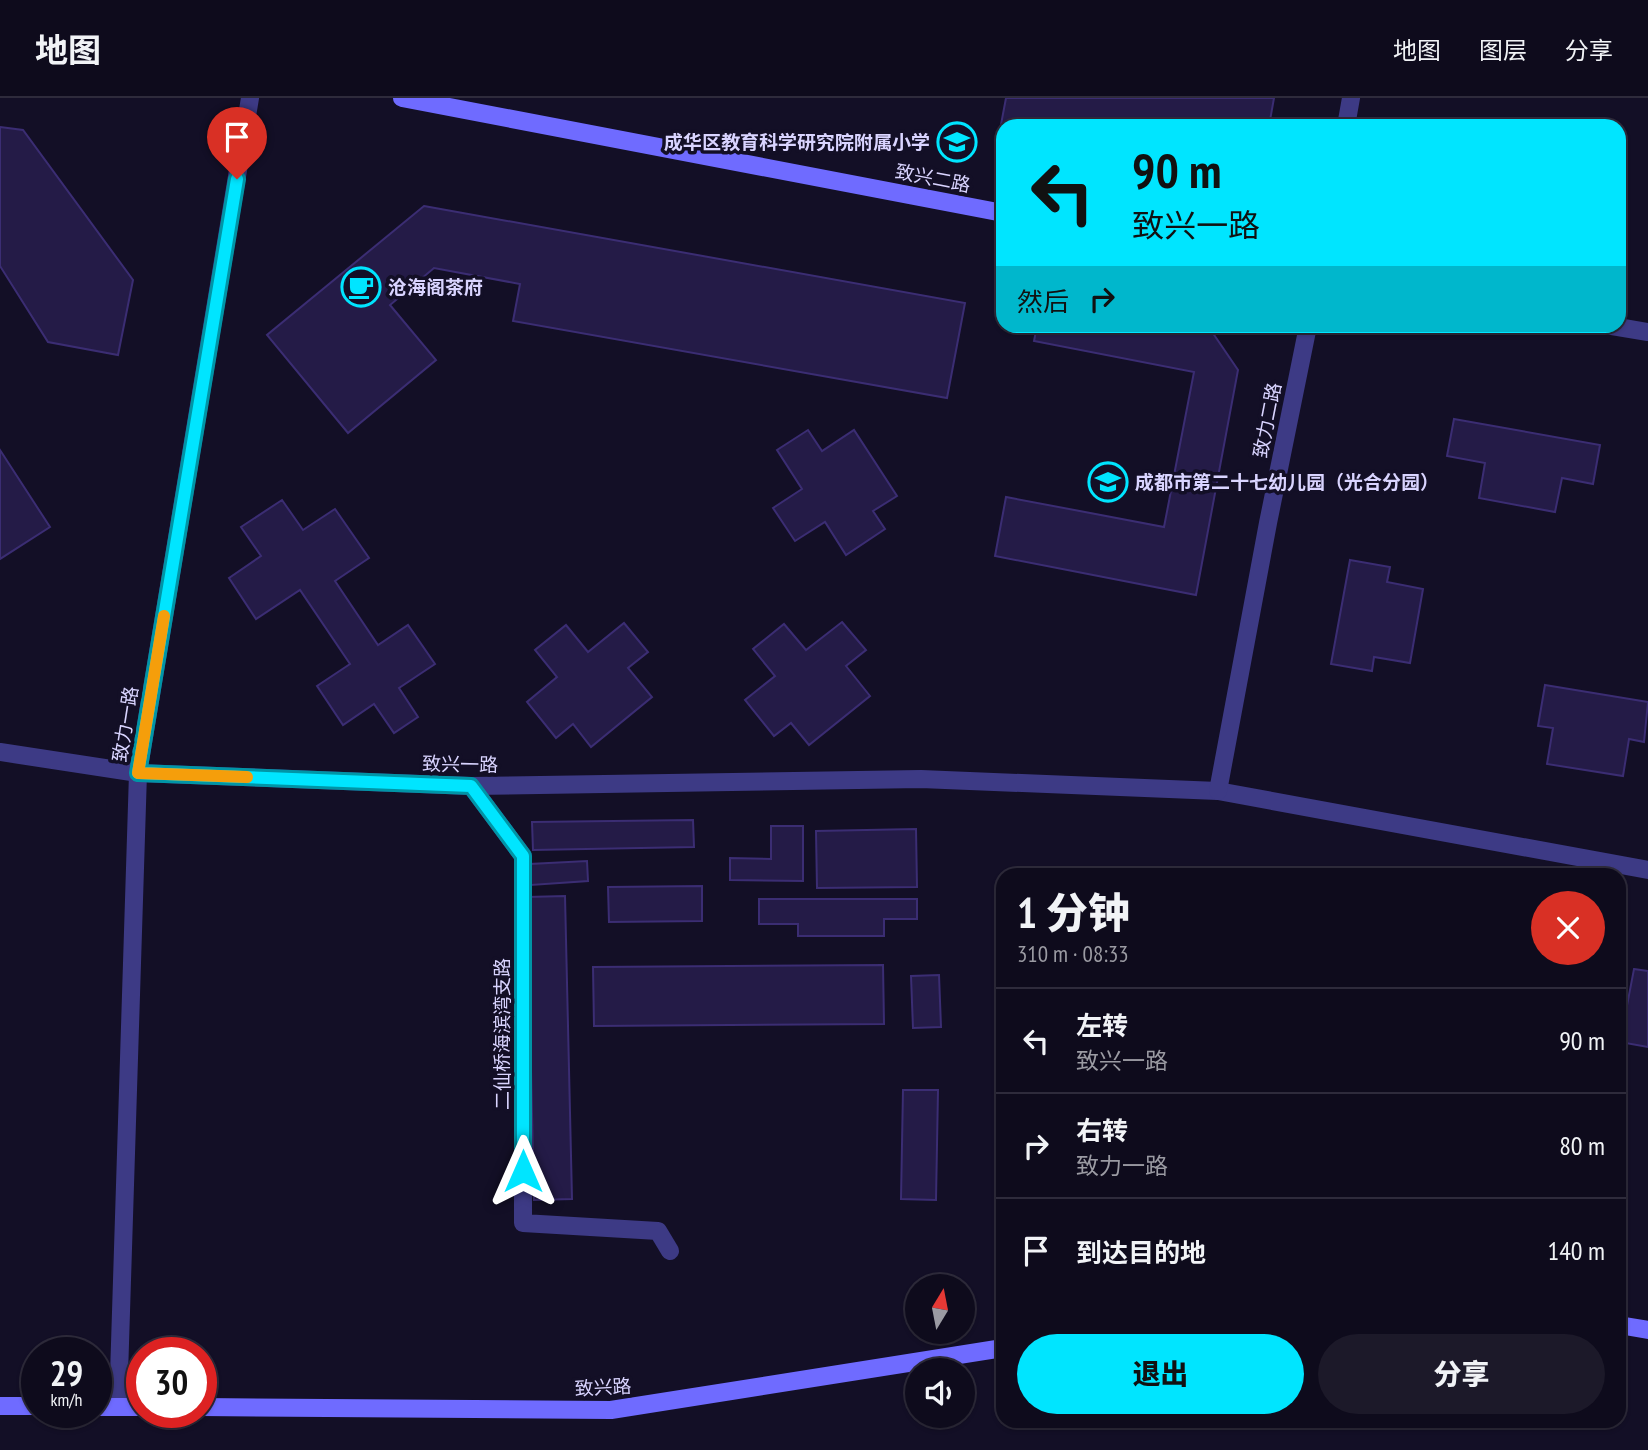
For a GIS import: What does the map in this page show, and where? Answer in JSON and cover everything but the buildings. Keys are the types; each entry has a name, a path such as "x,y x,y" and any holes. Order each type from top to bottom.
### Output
{"street":[{"name":"致力一路","path":"118,1407 138,773 250,98"},
{"name":"致兴二路","path":"402,98 996,212"},
{"path":"1347,119 1351,98"},
{"path":"1626,328 1648,332"},
{"name":"致力二路","path":"1218,791 1307,333"},
{"name":"致兴一路","path":"0,752 138,773 471,786 921,779 1218,791 1648,870"},
{"name":"二仙桥海滨湾支路","path":"471,786 523,856 523,1223 658,1231 670,1251"},
{"path":"1626,1326 1648,1330"},
{"name":"致兴路","path":"217,1407 611,1410 996,1349"},
{"path":"0,1406 21,1406"},
{"path":"112,1407 126,1407"}],"slow traffic":[{"path":"164,616 138,773 247,777"}],"place":[{"name":"成华区教育科学研究院附属小学","path":"957,142"},
{"name":"沧海阁茶府","path":"361,287"},
{"name":"成都市第二十七幼儿园（光合分园）","path":"1108,482"}],"route":[{"path":"237,179 138,773 471,786 523,856 523,1171"}]}
